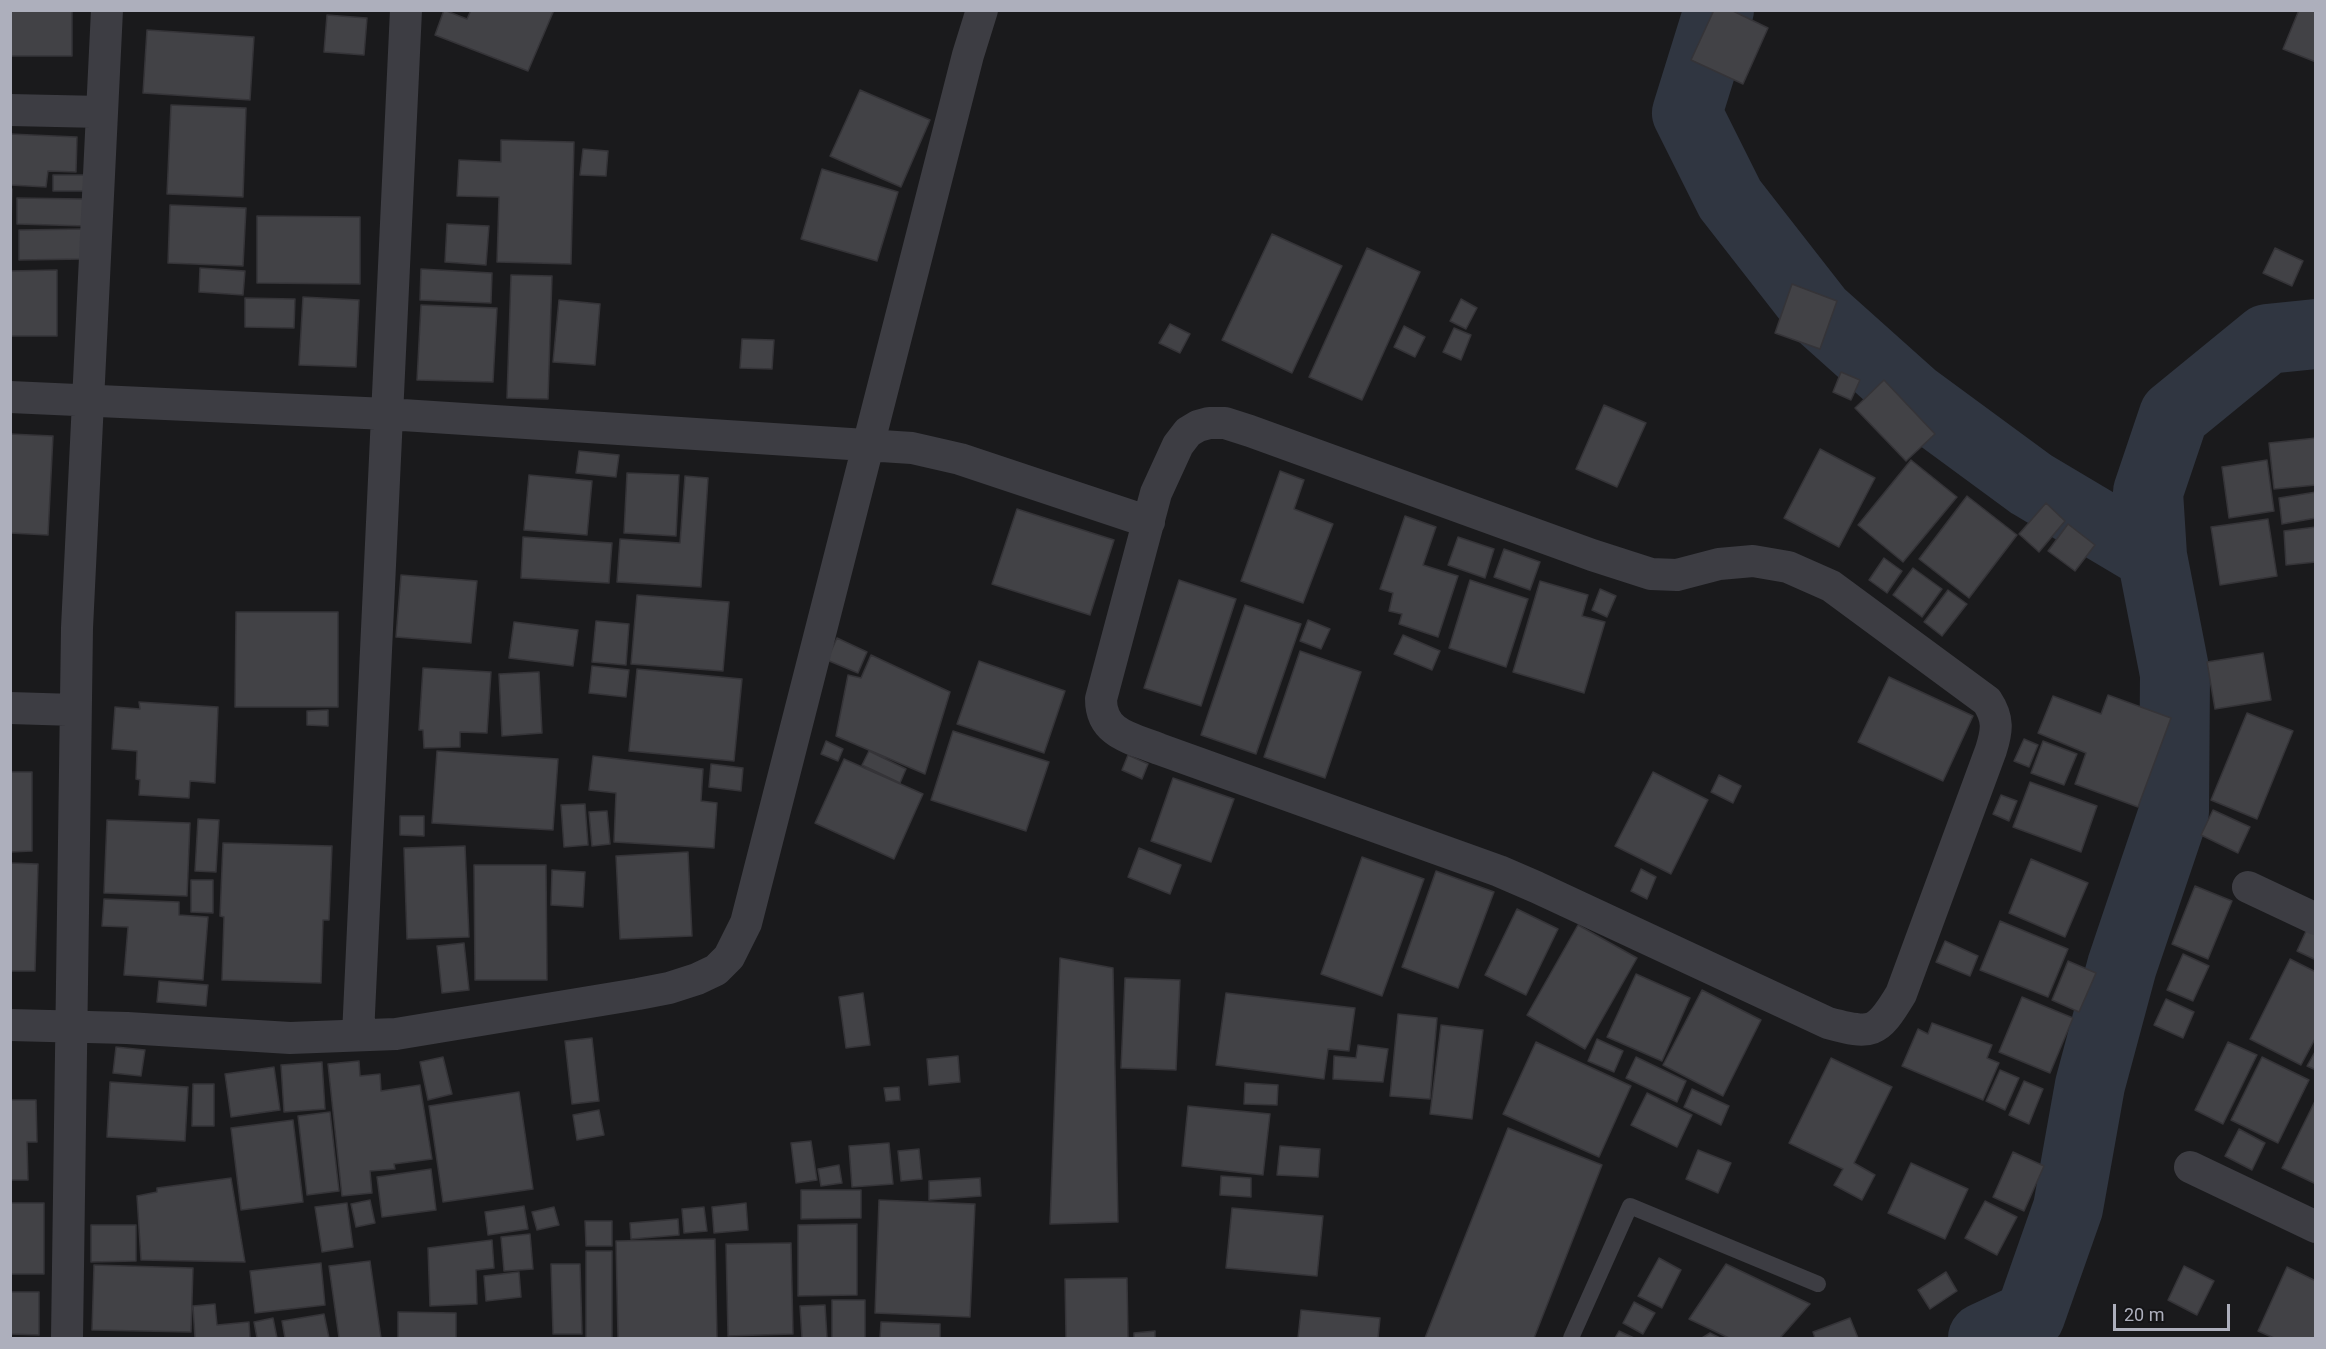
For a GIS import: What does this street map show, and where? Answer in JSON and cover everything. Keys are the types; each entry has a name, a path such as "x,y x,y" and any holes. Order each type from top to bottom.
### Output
{"street":[{"path":"67,1338 76,628 107,10"},
{"path":"358,1035 406,10"},
{"path":"10,1025 71,1026 290,1038 396,1034 669,988 716,970 729,957 746,923 968,55 982,10"},
{"path":"10,110 102,112"},
{"path":"10,397 387,414 912,448 960,459 1149,522"},
{"path":"1225,423 1651,574 1677,575 1719,564 1753,561 1788,567 1831,586 1987,701 1997,719 1997,732 1991,750 1901,994 1893,1007 1875,1028 1854,1030 1827,1023 1518,879 1159,749 1113,729 1105,722 1101,712 1101,699 1149,522 1156,493 1183,438 1198,426 1225,423"},
{"path":"10,708 75,710"},
{"path":"2248,888 2316,919"},
{"path":"2190,1167 2316,1227"}],"lane":[{"path":"1571,1338 1630,1206 1818,1284"}],"building":[{"path":"10,10 72,10 72,56 10,56"},
{"path":"444,10 467,19 471,10 554,10 528,71 435,35"},
{"path":"1714,10 1731,10 1768,28 1743,84 1691,60"},
{"path":"2299,10 2316,10 2316,62 2283,49"},
{"path":"327,15 367,18 364,55 324,52"},
{"path":"147,30 254,37 250,100 143,93"},
{"path":"860,90 930,120 901,187 830,156"},
{"path":"171,105 246,108 243,197 167,194"},
{"path":"10,134 77,137 76,172 48,171 46,187 10,185"},
{"path":"501,140 574,142 571,264 497,262 499,197 457,196 459,160 501,162"},
{"path":"583,149 608,151 606,176 580,175"},
{"path":"822,169 898,192 877,261 801,239"},
{"path":"53,175 85,175 85,191 53,191"},
{"path":"10,189 12,189 11,226 10,226"},
{"path":"17,198 85,199 85,226 17,224"},
{"path":"170,205 246,208 243,266 168,263"},
{"path":"257,216 360,217 360,284 257,283"},
{"path":"447,224 489,226 486,265 445,262"},
{"path":"85,229 85,259 19,260 19,230"},
{"path":"1272,234 1342,266 1292,373 1222,340"},
{"path":"1367,248 1420,272 1362,400 1309,377"},
{"path":"2275,248 2303,261 2292,286 2263,273"},
{"path":"200,268 245,271 243,295 199,292"},
{"path":"421,269 492,273 491,303 420,300"},
{"path":"57,270 57,336 10,336 10,271"},
{"path":"511,275 552,276 548,399 507,398"},
{"path":"1792,284 1837,301 1820,349 1775,333"},
{"path":"303,297 359,300 356,367 299,365"},
{"path":"245,298 295,299 294,328 245,327"},
{"path":"1461,299 1477,308 1466,329 1450,321"},
{"path":"559,300 600,304 595,365 553,362"},
{"path":"421,305 497,308 493,382 417,380"},
{"path":"1170,324 1190,334 1180,353 1159,343"},
{"path":"1404,326 1425,337 1415,357 1394,347"},
{"path":"1454,328 1471,335 1461,360 1443,352"},
{"path":"742,339 774,340 772,369 740,368"},
{"path":"1841,372 1860,380 1851,400 1833,392"},
{"path":"1884,380 1935,434 1906,461 1855,408"},
{"path":"1604,405 1646,423 1617,487 1576,469"},
{"path":"10,434 53,436 48,535 10,533"},
{"path":"2316,438 2316,485 2274,489 2269,443"},
{"path":"1820,449 1875,478 1839,547 1784,518"},
{"path":"579,451 619,455 616,477 576,473"},
{"path":"1911,460 1957,497 1903,562 1858,525"},
{"path":"2267,460 2274,511 2229,518 2222,467"},
{"path":"1280,471 1304,480 1294,509 1333,524 1303,603 1241,581"},
{"path":"627,473 679,475 676,536 624,533"},
{"path":"529,475 592,481 587,535 524,530"},
{"path":"685,476 708,478 701,587 617,582 620,539 680,543"},
{"path":"2316,492 2316,518 2282,524 2279,498"},
{"path":"1967,496 2017,535 1969,598 1919,559"},
{"path":"2046,503 2065,521 2039,552 2019,534"},
{"path":"1017,509 1114,540 1090,615 992,584"},
{"path":"1405,516 1436,527 1423,565 1458,576 1438,637 1399,624 1402,614 1389,611 1393,593 1380,589"},
{"path":"2268,519 2277,576 2220,585 2211,527"},
{"path":"2068,524 2095,545 2075,571 2048,551"},
{"path":"2316,527 2316,562 2286,565 2284,531"},
{"path":"523,537 612,543 609,583 521,578"},
{"path":"1458,537 1494,549 1485,578 1448,565"},
{"path":"1504,549 1540,562 1530,590 1494,577"},
{"path":"1884,558 1902,571 1887,593 1869,580"},
{"path":"1913,568 1942,589 1922,617 1893,595"},
{"path":"401,575 477,581 471,643 396,637"},
{"path":"1179,580 1236,599 1201,706 1144,688"},
{"path":"1470,580 1528,599 1506,667 1449,648"},
{"path":"1540,581 1588,595 1582,616 1605,622 1584,693 1513,672"},
{"path":"1600,589 1616,596 1607,617 1592,610"},
{"path":"1948,590 1967,604 1942,636 1924,622"},
{"path":"637,595 729,602 723,671 631,664"},
{"path":"1245,605 1301,624 1256,754 1201,735"},
{"path":"236,612 338,612 338,707 235,707"},
{"path":"1308,620 1330,629 1321,649 1300,641"},
{"path":"596,621 629,624 626,665 592,662"},
{"path":"514,622 578,630 573,666 509,658"},
{"path":"1403,635 1440,651 1432,670 1394,654"},
{"path":"837,638 867,652 858,673 827,660"},
{"path":"1300,651 1361,672 1325,778 1264,757"},
{"path":"2263,653 2271,700 2215,709 2207,662"},
{"path":"871,655 950,692 925,774 836,736 848,675 861,678"},
{"path":"979,661 1065,691 1044,753 957,724"},
{"path":"592,666 629,670 626,697 589,693"},
{"path":"423,668 491,672 487,733 460,732 460,747 424,748 423,730 419,730"},
{"path":"637,669 742,679 734,761 629,751"},
{"path":"539,672 542,733 502,736 499,674"},
{"path":"1889,677 1973,716 1943,781 1858,742"},
{"path":"2108,695 2171,718 2138,807 2075,784 2086,753 2038,733 2053,696 2101,714"},
{"path":"139,702 218,707 215,783 190,781 189,798 139,795 140,780 136,779 137,751 112,749 115,707 140,709"},
{"path":"328,710 328,726 307,725 307,711"},
{"path":"2247,713 2293,731 2257,819 2211,800"},
{"path":"953,731 1049,762 1026,831 931,800"},
{"path":"2024,739 2038,745 2029,767 2014,761"},
{"path":"826,741 843,749 838,761 821,754"},
{"path":"2043,741 2077,754 2064,785 2031,773"},
{"path":"437,751 558,759 553,830 432,823"},
{"path":"869,751 906,769 900,783 862,765"},
{"path":"1128,755 1148,764 1142,779 1122,770"},
{"path":"593,756 703,769 701,801 717,803 714,848 614,842 616,793 589,790"},
{"path":"844,759 923,794 894,859 815,823"},
{"path":"711,764 743,768 741,791 709,787"},
{"path":"10,772 32,772 32,851 10,852"},
{"path":"1653,772 1708,800 1671,874 1615,846"},
{"path":"1719,775 1741,786 1733,803 1711,792"},
{"path":"1173,778 1234,799 1211,862 1151,841"},
{"path":"2030,782 2097,806 2081,852 2013,827"},
{"path":"2001,795 2017,801 2009,821 1993,814"},
{"path":"585,804 588,845 564,847 561,805"},
{"path":"2213,810 2250,827 2238,853 2201,835"},
{"path":"607,811 610,844 592,846 589,812"},
{"path":"400,816 424,816 424,836 400,835"},
{"path":"198,819 219,820 216,872 195,871"},
{"path":"107,820 190,823 187,896 104,893"},
{"path":"223,843 332,846 329,920 323,920 321,983 222,980 224,917 220,916"},
{"path":"465,846 469,937 407,939 404,848"},
{"path":"1139,848 1181,865 1170,894 1128,877"},
{"path":"688,852 692,936 620,939 616,856"},
{"path":"1362,857 1424,879 1382,996 1321,974"},
{"path":"2031,859 2088,883 2065,937 2009,913"},
{"path":"10,863 38,864 35,971 10,971"},
{"path":"474,865 546,865 547,980 475,980"},
{"path":"1641,869 1656,877 1647,899 1631,891"},
{"path":"552,870 585,872 583,907 551,905"},
{"path":"1436,871 1494,892 1458,988 1402,967"},
{"path":"191,880 213,880 213,913 191,912"},
{"path":"2195,886 2232,901 2208,959 2172,944"},
{"path":"104,899 179,902 179,915 208,917 203,980 124,975 128,927 102,926"},
{"path":"1517,909 1558,929 1526,995 1485,975"},
{"path":"2000,921 2068,949 2048,997 1980,970"},
{"path":"1578,925 1637,958 1585,1049 1527,1015"},
{"path":"2308,927 2316,931 2316,960 2297,951"},
{"path":"1945,941 1978,956 1970,976 1936,962"},
{"path":"464,943 469,990 442,993 437,946"},
{"path":"2183,954 2209,966 2193,1001 2167,990"},
{"path":"1060,958 1113,968 1118,1222 1050,1224"},
{"path":"2290,959 2316,972 2316,1037 2301,1065 2250,1039"},
{"path":"2068,961 2096,973 2079,1012 2052,1000"},
{"path":"1636,974 1690,998 1662,1061 1607,1037"},
{"path":"1125,978 1180,980 1176,1070 1121,1068"},
{"path":"159,981 208,985 206,1006 157,1002"},
{"path":"1702,990 1761,1020 1723,1096 1663,1065"},
{"path":"863,993 870,1045 846,1048 839,997"},
{"path":"1226,993 1355,1008 1349,1051 1328,1049 1324,1079 1216,1065"},
{"path":"2022,997 2073,1018 2050,1073 1999,1052"},
{"path":"2166,999 2194,1012 2183,1038 2154,1025"},
{"path":"1398,1014 1437,1018 1430,1099 1390,1096"},
{"path":"1932,1023 1992,1045 1987,1058 1999,1063 1983,1100 1902,1066 1918,1029 1928,1034"},
{"path":"1441,1025 1483,1030 1472,1119 1430,1114"},
{"path":"592,1038 599,1101 572,1104 565,1041"},
{"path":"1597,1039 1623,1051 1614,1072 1588,1061"},
{"path":"1536,1042 1631,1086 1599,1157 1503,1114"},
{"path":"2228,1042 2257,1055 2223,1124 2195,1110"},
{"path":"1358,1045 1388,1049 1383,1082 1333,1079 1334,1056 1356,1058"},
{"path":"116,1047 145,1050 141,1076 113,1073"},
{"path":"2316,1050 2316,1070 2307,1066"},
{"path":"958,1056 960,1082 929,1085 927,1059"},
{"path":"443,1057 452,1094 428,1100 420,1062"},
{"path":"1636,1057 1686,1081 1677,1102 1626,1078"},
{"path":"2262,1057 2309,1080 2278,1143 2231,1120"},
{"path":"1831,1058 1892,1087 1854,1163 1875,1175 1862,1200 1834,1185 1843,1169 1789,1143"},
{"path":"359,1061 360,1076 380,1074 381,1091 420,1085 432,1159 394,1164 395,1169 370,1171 372,1193 342,1196 328,1064"},
{"path":"322,1062 325,1109 284,1112 281,1065"},
{"path":"274,1067 280,1110 231,1117 225,1074"},
{"path":"2000,1070 2019,1078 2005,1110 1986,1101"},
{"path":"2024,1081 2043,1089 2029,1124 2009,1115"},
{"path":"110,1082 188,1087 185,1141 107,1137"},
{"path":"1245,1083 1278,1085 1277,1105 1244,1104"},
{"path":"193,1084 214,1084 214,1126 192,1126"},
{"path":"899,1087 900,1100 886,1101 884,1088"},
{"path":"1692,1089 1729,1106 1721,1125 1684,1107"},
{"path":"519,1092 533,1189 443,1202 429,1106"},
{"path":"1647,1093 1692,1115 1677,1147 1631,1125"},
{"path":"2316,1099 2316,1184 2282,1168"},
{"path":"10,1100 36,1100 37,1142 27,1142 28,1180 10,1180"},
{"path":"1188,1106 1270,1114 1263,1175 1182,1166"},
{"path":"599,1110 604,1135 577,1140 573,1115"},
{"path":"330,1112 339,1191 307,1195 298,1116"},
{"path":"293,1120 303,1202 241,1210 231,1128"},
{"path":"1508,1128 1602,1165 1534,1338 1425,1338"},
{"path":"2239,1129 2265,1143 2252,1170 2225,1156"},
{"path":"811,1141 817,1180 796,1183 791,1143"},
{"path":"889,1143 893,1184 852,1187 849,1146"},
{"path":"1280,1146 1320,1149 1318,1177 1277,1175"},
{"path":"919,1149 922,1179 901,1181 898,1151"},
{"path":"1698,1150 1731,1163 1718,1193 1686,1179"},
{"path":"2013,1152 2044,1166 2024,1211 1993,1197"},
{"path":"1911,1163 1968,1189 1945,1239 1888,1213"},
{"path":"839,1165 842,1183 821,1186 818,1169"},
{"path":"431,1169 436,1210 382,1217 377,1177"},
{"path":"1221,1176 1251,1178 1251,1197 1220,1195"},
{"path":"231,1178 245,1262 141,1260 137,1196 157,1192 157,1188"},
{"path":"980,1178 981,1196 929,1200 929,1181"},
{"path":"801,1190 861,1190 861,1218 801,1219"},
{"path":"370,1200 375,1223 356,1227 351,1204"},
{"path":"879,1200 975,1204 970,1317 875,1313"},
{"path":"1985,1201 2017,1217 1997,1255 1965,1238"},
{"path":"10,1203 44,1203 44,1274 10,1274"},
{"path":"347,1203 353,1247 322,1252 315,1207"},
{"path":"746,1203 748,1230 714,1233 712,1207"},
{"path":"524,1206 528,1229 488,1235 485,1212"},
{"path":"554,1207 559,1225 537,1230 532,1212"},
{"path":"704,1207 707,1231 684,1233 682,1209"},
{"path":"1232,1208 1323,1216 1317,1276 1226,1268"},
{"path":"678,1219 679,1235 631,1239 630,1223"},
{"path":"585,1221 612,1221 612,1246 586,1246"},
{"path":"857,1224 857,1295 798,1296 798,1225"},
{"path":"91,1225 136,1225 136,1261 91,1262"},
{"path":"530,1234 533,1269 504,1271 501,1237"},
{"path":"715,1239 717,1338 618,1338 616,1241"},
{"path":"492,1240 494,1268 476,1270 477,1304 430,1306 428,1248"},
{"path":"791,1243 793,1334 728,1336 726,1244"},
{"path":"586,1251 612,1251 612,1338 586,1338"},
{"path":"1659,1258 1681,1270 1662,1308 1638,1296"},
{"path":"370,1261 381,1338 339,1338 329,1266"},
{"path":"321,1263 325,1305 255,1313 250,1271"},
{"path":"551,1264 580,1264 582,1334 553,1334"},
{"path":"1726,1264 1810,1304 1780,1338 1729,1338 1689,1319"},
{"path":"94,1265 193,1268 191,1332 92,1330"},
{"path":"2184,1266 2214,1281 2197,1315 2168,1300"},
{"path":"2287,1267 2316,1281 2316,1338 2274,1338 2258,1331"},
{"path":"519,1272 521,1297 486,1301 484,1276"},
{"path":"1946,1272 1957,1291 1930,1309 1918,1290"},
{"path":"1127,1278 1128,1338 1066,1338 1065,1279"},
{"path":"11,1292 39,1292 39,1335 10,1334"},
{"path":"832,1300 865,1300 865,1338 832,1338"},
{"path":"1634,1302 1655,1313 1643,1334 1623,1323"},
{"path":"215,1304 217,1325 249,1322 250,1338 195,1338 193,1306"},
{"path":"825,1305 827,1338 802,1338 800,1306"},
{"path":"1301,1310 1380,1318 1378,1338 1298,1338"},
{"path":"398,1312 456,1313 456,1338 398,1338"},
{"path":"324,1314 329,1338 285,1338 282,1321"},
{"path":"273,1318 277,1338 257,1338 254,1322"},
{"path":"1850,1318 1858,1338 1815,1338 1813,1332"},
{"path":"881,1322 940,1324 940,1338 880,1338"},
{"path":"1155,1331 1155,1338 1134,1338 1134,1333"},
{"path":"1619,1331 1634,1338 1615,1338"},
{"path":"1710,1333 1720,1338 1702,1338"}],"waterway":[{"path":"1719,10 1687,113 1730,199 1819,313 1914,398 2031,484 2152,556"},
{"path":"1983,1338 2030,1316 2068,1208 2090,1085 2122,966 2174,812 2175,674 2152,556 2148,492 2174,415 2267,339 2316,334"}]}
